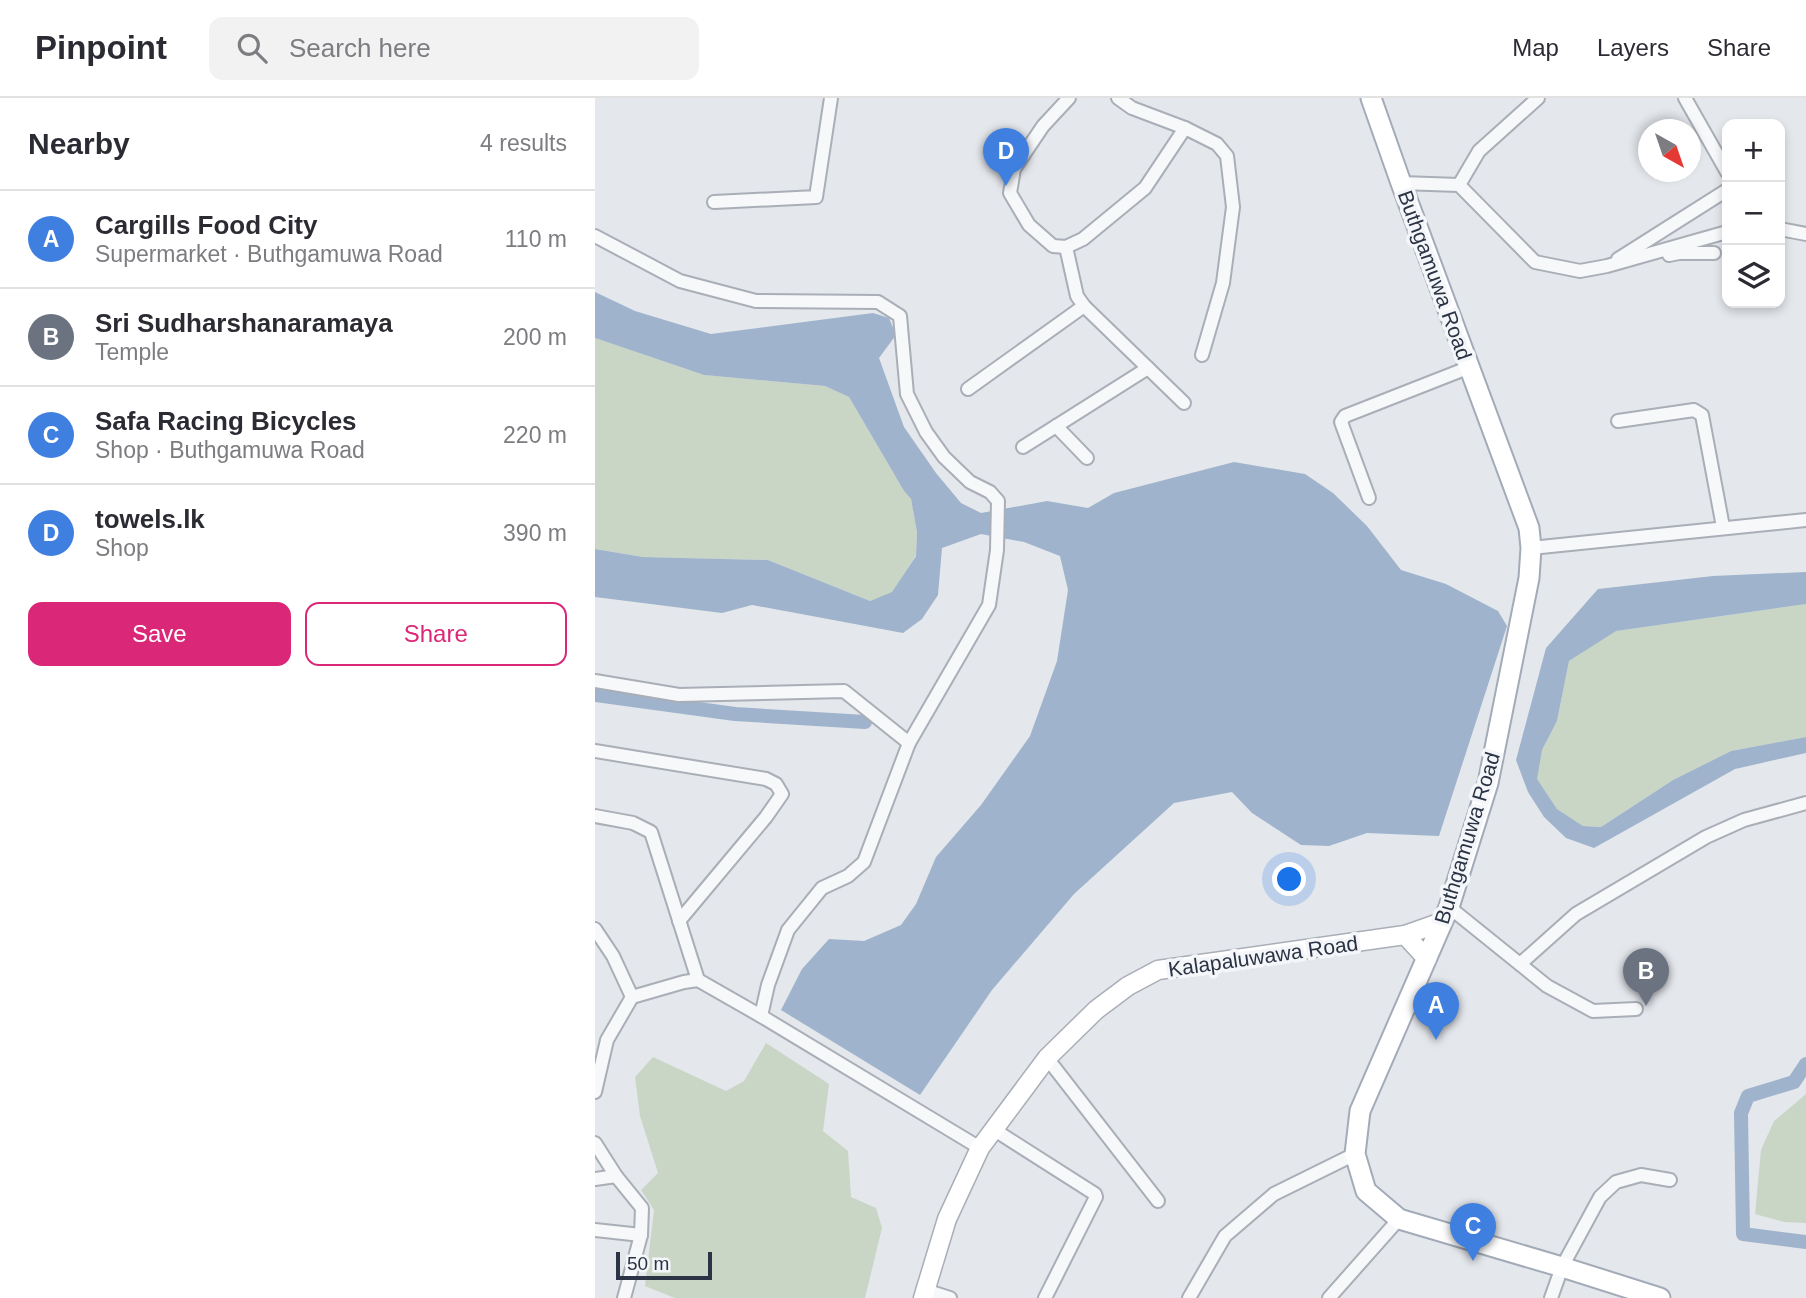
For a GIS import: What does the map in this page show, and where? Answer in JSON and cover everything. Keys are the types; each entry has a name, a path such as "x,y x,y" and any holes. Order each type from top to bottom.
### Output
{"main road":[{"name":"Buthgamuwa Road","path":"1371,98 1529,528 1531,548 1529,578 1488,783 1446,915 1360,1111 1355,1154 1366,1191 1399,1219 1660,1298"}],"street":[{"path":"714,202 816,197 831,98"},
{"path":"1069,98 1043,126 1014,169 1010,193 1029,225 1053,246 1066,247 1083,240 1145,188 1185,128"},
{"path":"1118,98 1132,108 1185,128 1217,144 1227,156 1233,208 1223,283 1202,355"},
{"path":"1458,185 1479,151 1538,98"},
{"path":"1685,98 1722,163"},
{"path":"1401,183 1458,185 1535,262 1580,271 1722,233"},
{"path":"1607,266 1722,193"},
{"path":"1785,230 1806,234"},
{"path":"595,236 680,281 756,301 878,302 900,316 907,394 926,432 944,457 970,482 990,492 997,501 997,550 989,605 909,743 865,862 848,876 823,888 788,930 768,985 761,1016"},
{"path":"1066,247 1077,296 1084,306 1184,403"},
{"path":"1607,266 1617,267 1679,253 1714,253"},
{"path":"968,389 1084,306"},
{"path":"1369,498 1341,422 1345,415 1470,367"},
{"path":"1023,447 1148,368"},
{"path":"1618,421 1694,410 1702,415 1723,527"},
{"path":"1056,425 1087,458"},
{"path":"1531,548 1806,520"},
{"path":"595,681 679,695 844,691 894,734 909,743"},
{"path":"595,751 766,779 776,784 782,794 679,921"},
{"path":"1520,964 1576,914 1706,837 1744,820 1806,803"},
{"path":"595,816 633,823 650,832 698,980"},
{"path":"1446,915 1520,964 1547,986 1593,1011 1636,1010"},
{"name":"Kalapaluwawa Road","path":"924,1294 947,1219 979,1148 1047,1058 1095,1010 1128,986 1158,970 1405,935 1446,915"},
{"path":"595,929 613,956 632,997"},
{"path":"1405,935 1427,959"},
{"path":"595,1092 607,1040 632,997 698,980 979,1148"},
{"path":"1047,1058 1158,1201"},
{"path":"993,1129 1096,1197 1045,1298"},
{"path":"595,1143 616,1176 642,1208 641,1236 624,1298"},
{"path":"1189,1298 1225,1236 1274,1194 1355,1154"},
{"path":"1551,1298 1562,1267 1600,1197 1616,1182 1641,1175 1670,1180"},
{"path":"595,1179 616,1176"},
{"path":"1329,1298 1399,1219"},
{"path":"595,1230 641,1236"},
{"path":"924,1294 950,1298"}],"green space":[{"path":"595,338 704,375 825,386 849,397 911,499 917,532 916,555 892,593 870,601 768,560 643,557 595,549"},
{"path":"1806,604 1806,737 1731,751 1673,780 1601,827 1583,826 1557,809 1536,779 1542,750 1557,721 1569,661 1615,631"},
{"path":"766,1043 829,1084 823,1131 848,1151 851,1197 876,1208 882,1228 865,1298 675,1298 645,1286 654,1210 641,1190 658,1173 640,1116 635,1077 653,1057 726,1091 744,1081"},
{"path":"1806,1094 1806,1223 1784,1222 1755,1214 1761,1150 1774,1121"}],"water":[{"path":"595,292 635,311 711,334 873,313 889,318 896,335 879,358 904,427 961,503 981,513 1047,501 1088,508 1114,493 1234,462 1305,474 1333,493 1367,526 1401,570 1446,584 1498,611 1507,626 1439,836 1367,833 1329,846 1301,845 1252,813 1232,792 1174,803 1074,894 992,990 920,1095 781,1010 802,969 829,939 864,941 901,925 916,904 936,857 981,805 1030,736 1057,661 1068,590 1060,556 1024,542 981,534 942,548 938,595 922,619 903,633 752,605 722,613 595,597 595,549 643,557 768,560 870,601 892,592 916,556 917,532 911,499 849,397 825,386 704,375 595,338"},
{"path":"1806,572 1806,604 1616,631 1569,661 1557,721 1542,750 1537,779 1557,809 1583,826 1601,827 1673,780 1731,751 1806,737 1806,753 1735,769 1594,848 1566,838 1544,817 1528,792 1516,760 1546,648 1598,589 1713,576"}],"waterway":[{"path":"595,695 735,714 865,722"},
{"path":"1806,1064 1794,1082 1748,1096 1741,1113 1743,1234 1806,1242"}],"place":[{"name":"towels.lk","path":"1006,186"},
{"name":"Sri Sudharshanaramaya","path":"1646,1006"},
{"name":"Cargills Food City","path":"1436,1040"},
{"name":"Safa Racing Bicycles","path":"1473,1261"}]}
